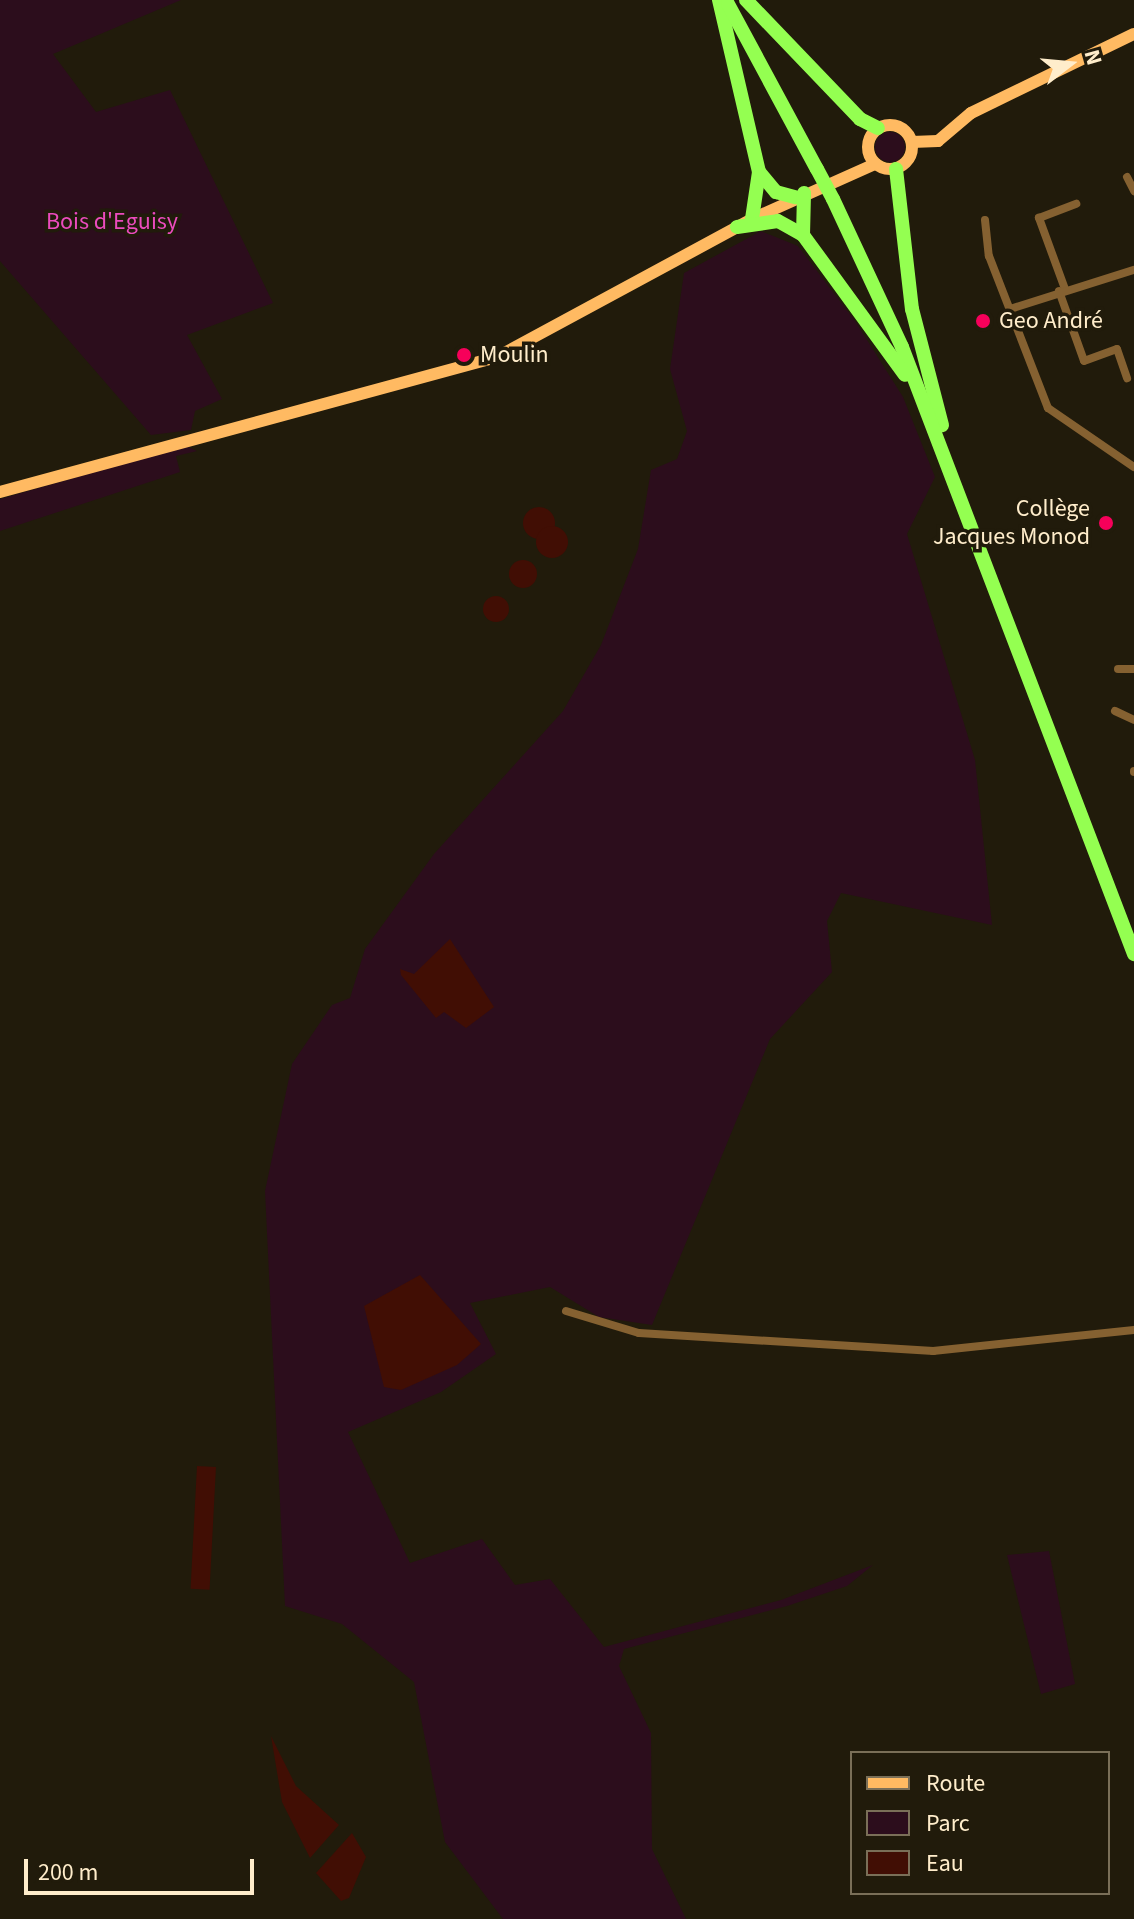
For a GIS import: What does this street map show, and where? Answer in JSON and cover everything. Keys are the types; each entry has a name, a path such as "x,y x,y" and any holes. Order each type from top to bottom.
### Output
{"highway":[{"path":"719,0 759,172 752,219"},
{"path":"726,0 821,166"},
{"path":"737,0 836,196 938,427 1134,927"},
{"path":"746,0 860,119 878,128"},
{"path":"896,169 912,309 938,427 1134,954"},
{"path":"759,172 776,192 800,195 803,235"},
{"path":"737,227 778,221 803,235 897,362 938,427"}],"main road":[{"path":"0,492 497,357 752,219 854,169 872,158 878,128 900,127 912,142 930,144 956,124 1134,34"},
{"path":"872,158 896,169 910,157 938,149 956,124"},
{"path":"910,157 912,142"}],"street":[{"path":"1127,177 1134,191"},
{"path":"1076,204 1039,218 1084,361 1117,349 1127,378"},
{"path":"985,220 989,256 1048,408 1134,467"},
{"path":"1010,309 1062,290 1134,270"},
{"path":"1118,669 1134,669"},
{"path":"1115,711 1134,720"},
{"path":"566,1311 639,1333 907,1349 967,1351 1134,1330"}],"green space":[{"name":"Bois d'Eguisy","path":"0,0 181,0 53,54 96,112 170,90 273,303 187,335 222,399 195,411 191,430 151,435 0,261"},
{"path":"890,132 901,136 905,147 901,158 890,162 879,158 875,147 879,136"},
{"path":"761,231 798,246 855,321 903,397 935,477 907,534 975,760 992,925 841,893 827,921 832,972 770,1039 652,1325 599,1317 550,1287 470,1303 496,1354 441,1392 348,1432 410,1563 482,1539 515,1585 550,1579 604,1647 781,1600 873,1565 847,1586 787,1606 624,1649 619,1666 651,1733 652,1849 686,1919 503,1919 445,1842 414,1682 342,1624 285,1606 265,1191 292,1064 332,1005 350,998 365,949 434,854 563,711 601,645 638,549 651,470 677,459 687,431 670,369 684,273"},
{"path":"186,446 197,451 176,456 180,472 0,531 0,499"},
{"path":"1049,1551 1075,1684 1041,1694 1007,1555"}],"water":[{"path":"539,507 550,512 555,523 550,534 539,539 528,534 523,523 528,512"},
{"path":"552,526 564,530 568,542 564,554 552,558 540,554 536,542 540,530"},
{"path":"523,560 533,564 537,574 533,584 523,588 513,584 509,574 513,564"},
{"path":"496,596 505,600 509,609 505,618 496,622 487,618 483,609 487,600"},
{"path":"450,939 494,1007 466,1028 444,1012 436,1018 401,975 400,969 414,974"},
{"path":"420,1275 481,1344 457,1365 401,1390 384,1387 364,1306"},
{"path":"197,1466 216,1467 210,1590 191,1589"},
{"path":"271,1736 296,1786 339,1825 310,1858 282,1802"},
{"path":"352,1833 366,1857 349,1898 341,1901 316,1873"}],"place":[{"name":"Geo André","path":"983,321"},
{"name":"Moulin","path":"464,355"},
{"name":"Collège Jacques Monod","path":"1106,523"}]}
